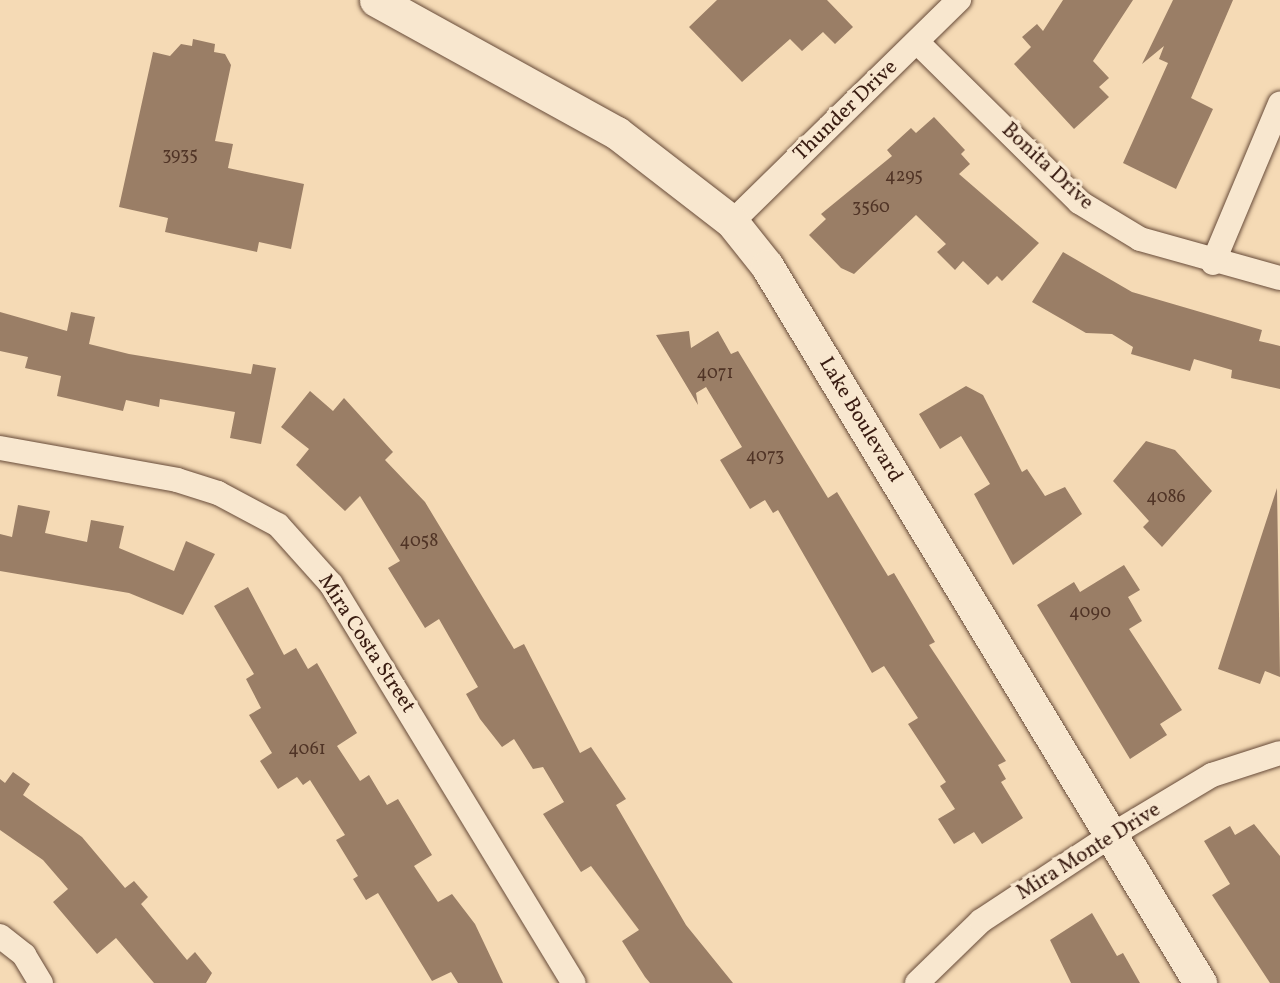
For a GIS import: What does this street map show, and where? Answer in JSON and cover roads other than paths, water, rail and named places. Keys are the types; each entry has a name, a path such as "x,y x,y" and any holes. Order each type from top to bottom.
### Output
{"main road":[{"name":"Lake Boulevard","path":"376,0 617,133 732,222 767,266 1200,983"}],"street":[{"name":"Thunder Drive","path":"732,222 959,0"},
{"name":"Bonita Drive","path":"917,42 1079,202 1140,239 1213,263 1280,278"},
{"path":"1213,263 1280,104"},
{"name":"Mira Costa Street","path":"0,448 177,480 218,493 278,526 331,584 574,983"},
{"name":"Mira Monte Drive","path":"918,983 981,921 1110,836 1212,775 1280,753"},
{"path":"0,936 24,955 41,983"}]}
